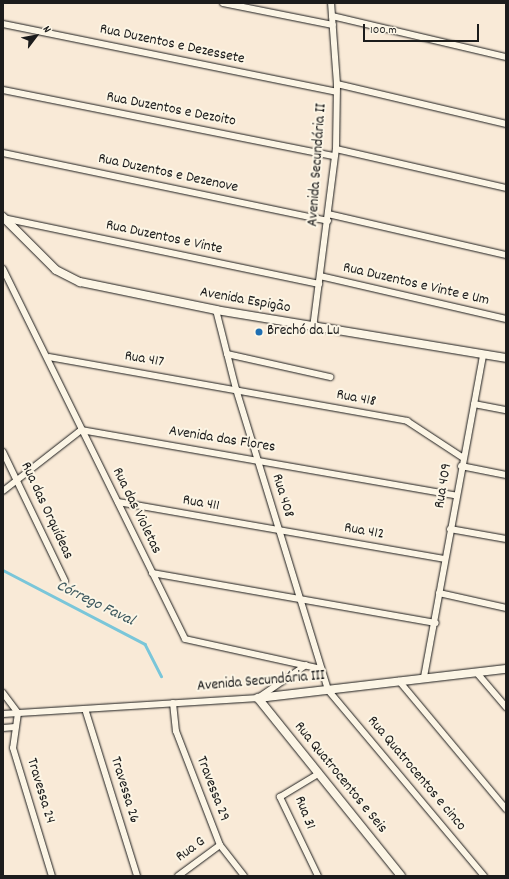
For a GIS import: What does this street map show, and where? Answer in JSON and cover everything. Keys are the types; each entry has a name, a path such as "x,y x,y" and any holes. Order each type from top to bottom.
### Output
{"street":[{"path":"223,3 333,25"},
{"name":"Avenida Secundária II","path":"313,328 336,149 336,84 331,3"},
{"path":"332,16 506,57"},
{"name":"Rua Duzentos e Dezessete","path":"3,24 336,92"},
{"path":"336,84 506,124"},
{"name":"Rua Duzentos e Dezoito","path":"3,90 334,156"},
{"path":"336,149 506,188"},
{"name":"Rua Duzentos e Dezenove","path":"3,154 328,218 506,255"},
{"name":"Rua Duzentos e Vinte","path":"3,217 318,284"},
{"name":"Avenida Espigão","path":"3,217 56,270 80,282 313,328 506,358"},
{"name":"Rua das Violetas","path":"3,269 49,357 81,430 186,639 321,669"},
{"name":"Rua Duzentos e Vinte e Um","path":"320,276 506,319"},
{"name":"Rua 408","path":"216,310 236,389 298,597 328,690"},
{"path":"227,354 330,377"},
{"name":"Rua 409","path":"424,677 436,623 444,559 455,495 483,355"},
{"name":"Rua 417","path":"49,357 236,389"},
{"name":"Rua 418","path":"236,389 407,421 462,457"},
{"path":"474,404 506,410"},
{"path":"3,491 81,430"},
{"name":"Avenida das Flores","path":"81,430 257,458 455,495"},
{"name":"Rua das Orquídeas","path":"3,452 18,479 65,581"},
{"path":"461,466 506,475"},
{"name":"Rua 411","path":"118,502 279,531"},
{"path":"450,529 506,539"},
{"name":"Rua 412","path":"279,531 444,559"},
{"path":"152,573 298,597 436,623"},
{"path":"439,593 506,608"},
{"path":"258,698 306,665"},
{"name":"Avenida Secundária III","path":"3,714 86,712 173,703 258,698 399,682 424,677 506,669"},
{"path":"477,673 506,707"},
{"path":"399,682 506,808"},
{"name":"Rua Quatrocentos e cinco","path":"328,690 484,876"},
{"path":"3,693 18,713"},
{"name":"Rua Quatrocentos e Seis","path":"258,698 401,876"},
{"name":"Travessa 29","path":"173,703 176,731 220,846 244,876"},
{"name":"Travessa 26","path":"86,712 137,876"},
{"name":"Travessa 24","path":"18,713 13,748 52,876"},
{"path":"3,728 15,727"},
{"name":"Rua 31","path":"318,774 280,797 318,876"},
{"name":"Rua G","path":"178,876 220,846"}],"waterway":[{"name":"Córrego Faval","path":"3,570 145,644 161,676"}],"place":[{"name":"Brechó da Lu","path":"259,332"}]}
